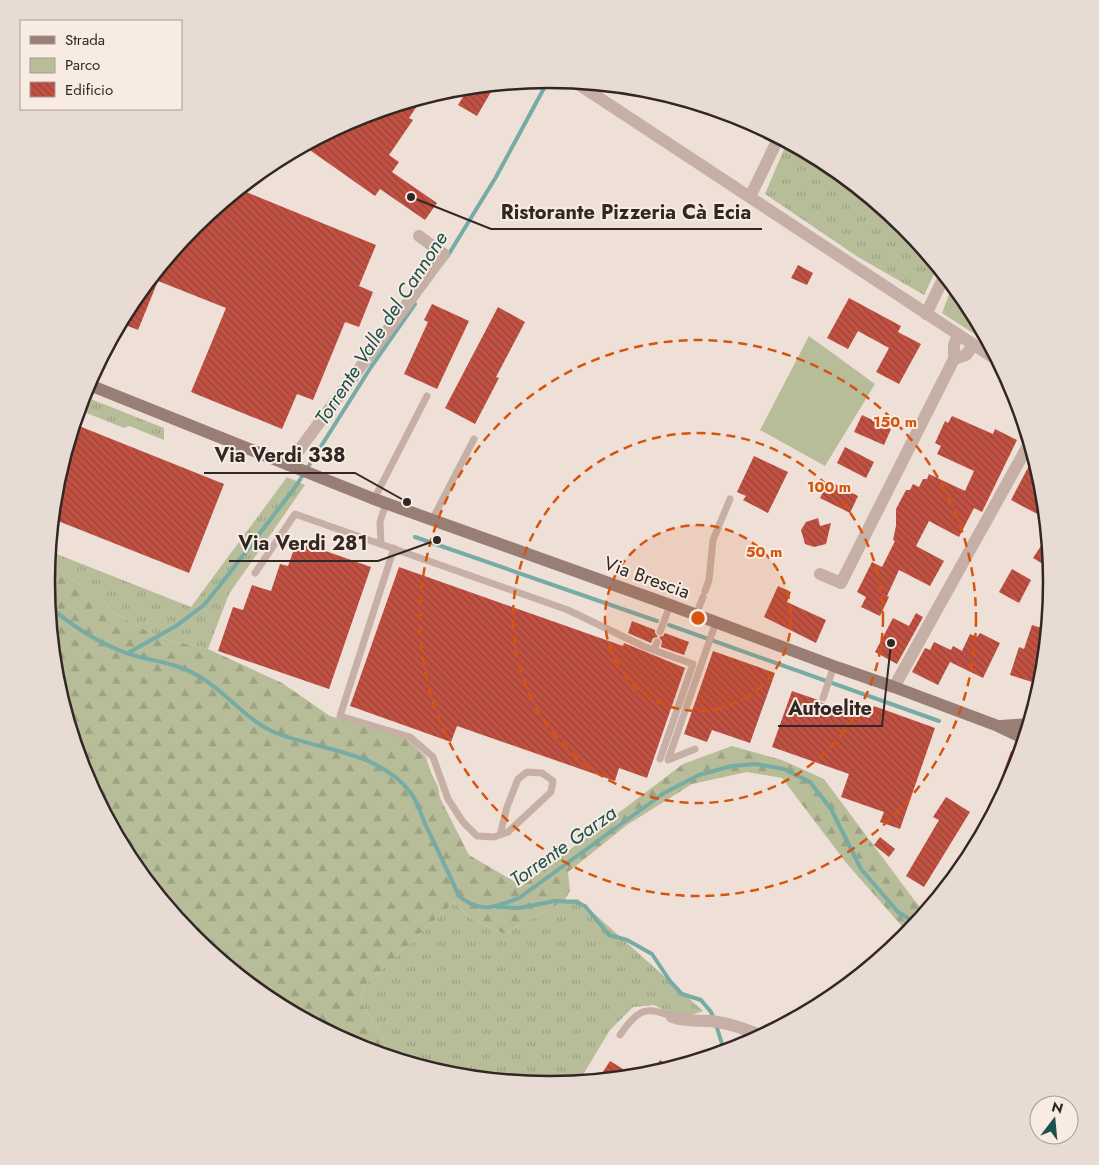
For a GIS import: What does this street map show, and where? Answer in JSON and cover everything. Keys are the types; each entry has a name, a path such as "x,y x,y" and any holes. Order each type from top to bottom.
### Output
{"main road":[{"name":"Via Brescia","path":"96,387 376,500 670,605 696,615 714,627 832,671 894,686 998,726 1019,736"},
{"name":"Via Brescia","path":"998,726 1023,724"}],"street":[{"path":"587,90 988,354"},
{"path":"750,197 776,143"},
{"path":"299,470 444,254 419,236"},
{"path":"926,314 942,281"},
{"path":"820,574 841,583 948,379 954,359 954,345 958,335"},
{"path":"954,359 966,355 973,345"},
{"path":"894,686 1026,450"},
{"path":"672,1017 689,1021 709,1021 739,1026 754,1032"}],"lane":[{"path":"381,544 376,500 427,396"},
{"path":"432,520 474,439"},
{"path":"696,615 709,580 712,540 730,499"},
{"path":"255,573 295,514 568,610 654,650 693,664 660,759"},
{"path":"394,548 340,716 410,737 432,758 448,799 463,822 477,836 494,837 500,835 508,832 551,792 552,781 542,773 527,772 518,779 507,807 500,835"},
{"path":"660,632 670,605"},
{"path":"695,749 668,760 714,627"},
{"path":"654,650 656,642"},
{"path":"823,698 832,671"},
{"path":"620,1035 637,1014 649,1011 672,1017"}],"green space":[{"path":"785,148 824,171 876,211 935,273 924,295 858,257 765,194"},
{"path":"950,292 979,337 942,313"},
{"path":"809,336 875,384 825,466 760,430"},
{"path":"91,399 164,428 164,440 129,426 124,428 85,413"},
{"path":"287,477 305,485 229,594 208,649 169,640 149,632 111,611 104,601 55,568 56,554 191,607"},
{"path":"55,568 104,601 111,611 149,632 169,640 208,649 282,683 330,716 407,739 426,757 438,787 440,798 469,855 522,886 683,764 732,746 782,760 824,779 922,908 903,928 847,864 782,778 747,772 692,784 627,825 568,872 570,891 566,900 504,934 470,918 454,902 364,986 361,1002 381,1034 387,1049 331,1026 302,1011 248,975 223,954 178,909 138,857 106,801 81,741 72,710 59,647 56,615"},
{"path":"578,899 703,1011 691,1015 673,1015 654,1005 633,1007 610,1030 582,1076 517,1076 485,1073 422,1060 387,1049 381,1034 361,1002 364,986 454,902 470,918 504,934 566,900"}],"building":[{"path":"491,91 477,116 458,105 463,96"},
{"path":"417,107 409,118 413,120 389,155 399,162 392,172 437,203 425,220 380,189 375,196 310,150 360,126"},
{"path":"246,192 376,245 359,286 373,292 359,327 345,322 313,400 297,394 282,429 191,392 226,308 158,281 138,330 127,326 157,281 200,233"},
{"path":"798,265 813,273 807,285 791,278"},
{"path":"849,298 901,326 898,332 921,344 899,384 876,372 889,348 858,331 848,349 827,338"},
{"path":"432,304 469,321 437,389 404,374 428,322 424,320"},
{"path":"498,307 525,322 496,377 499,378 475,424 445,408"},
{"path":"862,415 891,429 884,445 854,432"},
{"path":"952,416 993,434 995,429 1017,440 982,512 974,508 959,537 929,521 916,546 944,561 930,586 899,570 880,616 861,607 866,597 857,592 872,562 882,567 895,541 893,540 896,526 896,509 906,490 910,490 913,484 919,487 923,479 927,479 929,474 965,491 974,471 937,454 941,446 935,443 945,421 948,423"},
{"path":"80,427 224,484 189,573 59,521 72,455"},
{"path":"845,447 874,462 866,478 837,463"},
{"path":"754,456 788,472 768,513 743,500 746,496 737,492"},
{"path":"1029,465 1039,515 1011,500"},
{"path":"829,481 858,496 850,513 820,498"},
{"path":"818,518 820,526 831,523 826,544 814,547 805,544 801,530 806,522"},
{"path":"297,541 371,567 329,689 218,651 233,607 243,610 252,585 271,591 280,564 288,566"},
{"path":"1042,544 1043,564 1033,558"},
{"path":"399,567 623,646 624,643 685,668 647,778 619,768 615,781 457,726 451,742 350,706"},
{"path":"1012,569 1031,580 1019,603 999,592"},
{"path":"778,586 791,592 787,602 826,620 816,643 764,617"},
{"path":"916,613 923,617 897,664 875,652 893,618 909,626"},
{"path":"632,621 655,630 658,637 653,638 651,643 628,633"},
{"path":"1032,625 1042,628 1033,682 1010,675 1019,647 1024,649"},
{"path":"665,633 689,642 684,655 661,647 662,641 659,637"},
{"path":"980,633 1000,643 983,678 950,662 938,685 912,672 925,648 930,650 934,642 951,650 953,646 962,651 970,634 977,637"},
{"path":"713,651 775,673 750,743 712,730 707,742 684,734"},
{"path":"792,691 869,718 874,706 935,728 900,829 880,822 884,812 841,797 849,774 772,747"},
{"path":"1011,751 1014,752 1005,774 1003,773"},
{"path":"946,797 970,812 924,887 906,876 939,820 933,817"},
{"path":"880,837 895,849 889,857 874,845"},
{"path":"610,1061 626,1071 614,1073 601,1074"}],"waterway":[{"name":"Torrente Valle del Cannone","path":"447,257 496,177 544,88"},
{"name":"Torrente Valle del Cannone","path":"128,653 176,626 204,605 296,486 371,367 415,304"},
{"path":"415,537 657,621"},
{"name":"Torrente Garza","path":"56,611 76,627 105,644 135,656 179,667 206,680 254,720 274,732 365,760 382,768 398,779 415,800 459,896 474,905 481,907 495,906 519,898 664,793 699,775 732,766 756,764 784,769 810,782 831,809 861,869 898,912 911,920"},
{"path":"669,625 939,721"},
{"path":"497,907 519,908 555,901 576,902 585,906 609,935 627,940 652,954 670,981 682,994 701,1000 714,1019"},
{"path":"716,1025 723,1045"}],"place":[{"name":"Ristorante Pizzeria Cà Ecia","path":"411,197"},
{"name":"Via Verdi 338","path":"407,502"},
{"name":"Via Verdi 281","path":"437,540"},
{"name":"Autoelite","path":"891,643"}]}
